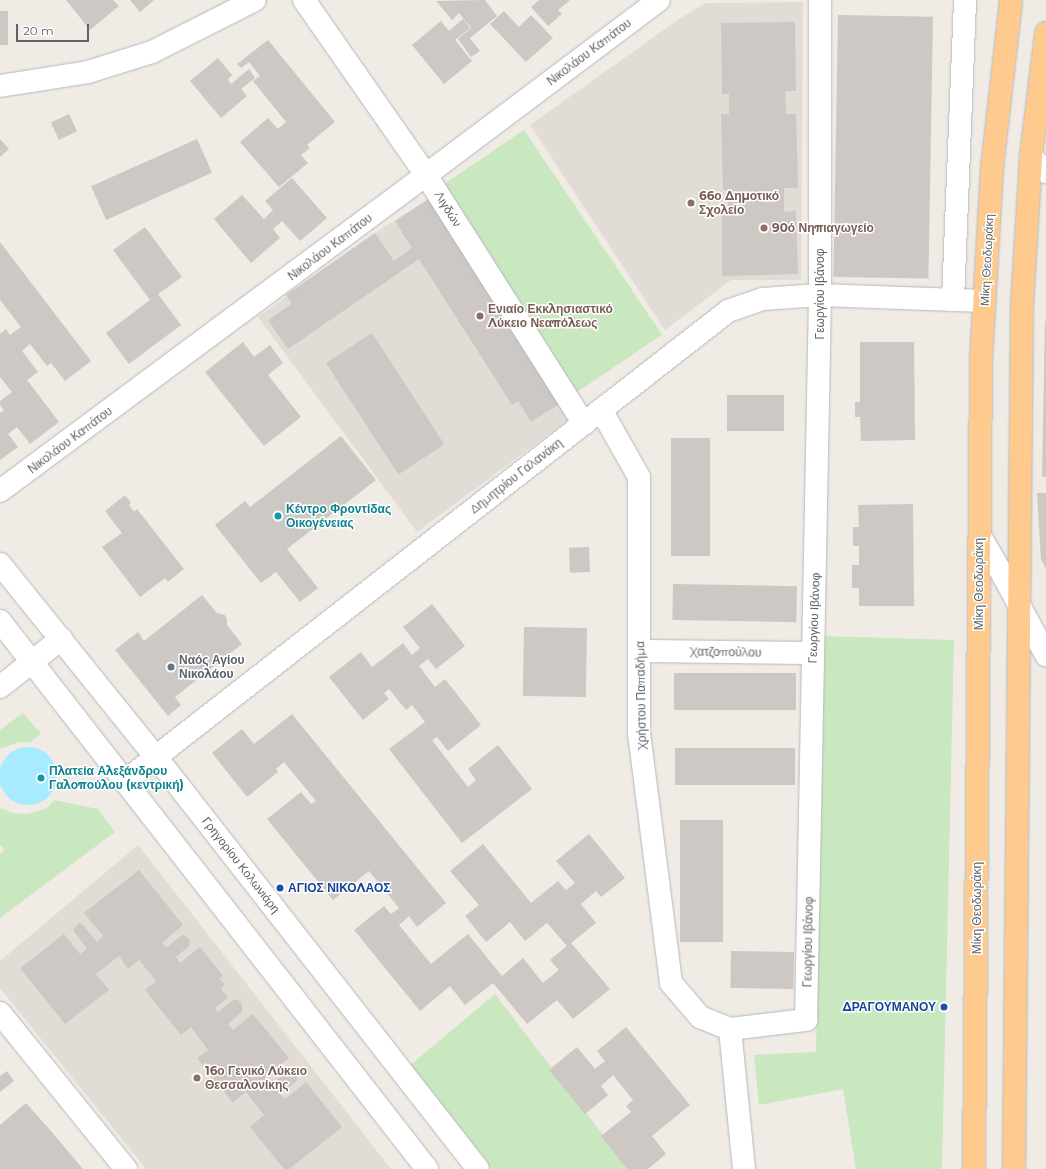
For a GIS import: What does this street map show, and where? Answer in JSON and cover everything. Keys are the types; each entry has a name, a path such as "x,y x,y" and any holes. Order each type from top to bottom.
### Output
{"highway":[{"name":"Μίκη Θεοδωράκη","path":"974,1169 981,360 992,168 1011,0"},
{"path":"1014,1169 1018,602 1022,305 1031,156 1046,33"}],"street":[{"path":"0,86 88,72 152,52 255,0"},
{"name":"Λιγδών","path":"304,0 426,175 584,424"},
{"name":"Νικολάου Καπάτου","path":"0,492 659,0"},
{"name":"Γεωργίου Ιβάνοφ","path":"730,1029 806,1020 820,295 820,0"},
{"path":"953,300 965,0"},
{"path":"1031,156 1046,172"},
{"name":"Δημητρίου Γαλανάκη","path":"125,781 728,311 763,299 820,295 984,301"},
{"name":"Χρήστου Παπαδήμα","path":"601,410 639,477 639,733 671,983 700,1017 730,1029"},
{"path":"980,536 1046,654"},
{"name":"Γρηγορίου Κολωνιάρη","path":"0,564 156,757 478,1169"},
{"path":"0,621 427,1169"},
{"path":"0,687 61,639"},
{"name":"Χατζοπούλου","path":"640,651 813,653"},
{"path":"0,1013 126,1169"},
{"path":"730,1029 744,1169"}],"shaded area":[{"name":"66ο Δημοτικό Σχολείο","path":"803,2 801,280 731,280 665,330 530,125 679,19 706,3"},
{"path":"430,198 572,417 417,532 258,317 375,233"},
{"name":"16ο Γενικό Λύκειο Θεσσαλονίκης","path":"138,845 391,1169 146,1169 0,988 0,961"}],"green space":[{"path":"524,130 662,335 571,396 433,192"},
{"path":"822,636 954,640 942,1169 856,1169 843,1089 759,1105 754,1055 816,1052"},
{"path":"23,713 41,734 30,742 19,742 0,749 0,730"},
{"path":"54,800 98,809 115,832 0,918 0,854 5,850 0,845 0,808 13,813 27,814 46,809"},
{"path":"495,994 629,1169 478,1169 402,1072"}],"water":[{"path":"22,747 34,747 49,755 57,770 57,782 49,797 34,805 22,805 7,797 -1,782 -1,770 7,755"}],"building":[{"path":"66,0 113,0 119,6 90,30"},
{"path":"130,0 154,0 140,12"},
{"path":"485,0 497,16 470,38 480,51 471,57 458,39 471,28 459,13 452,20 436,1"},
{"path":"539,0 570,0 558,10 562,14 548,26 531,7"},
{"path":"0,11 8,11 8,45 0,45"},
{"path":"504,11 519,27 531,15 553,38 526,62 490,24"},
{"path":"838,15 933,17 928,279 833,277"},
{"path":"463,19 470,28 455,40 472,61 444,84 412,45 441,21 449,31"},
{"path":"795,22 796,91 785,91 786,114 796,114 798,188 784,188 784,212 796,211 798,274 722,276 722,211 728,210 728,190 723,190 721,114 729,114 729,94 722,94 721,23"},
{"path":"268,40 335,122 307,145 310,148 301,155 308,163 279,187 240,142 268,118 278,129 286,122 253,81 260,76 249,62 241,68 237,64"},
{"path":"218,58 232,75 228,79 231,84 249,69 255,78 241,89 247,96 221,118 190,81"},
{"path":"69,114 77,131 59,140 51,122"},
{"path":"0,139 9,149 0,157"},
{"path":"197,139 212,173 106,220 91,186"},
{"path":"292,178 327,218 300,241 282,221 273,229 280,238 251,263 214,219 242,195 264,219 273,210 265,201"},
{"path":"430,198 561,403 531,422 518,401 512,405 419,259 288,349 268,320 292,304 286,295 375,233 394,261 412,248 395,221"},
{"path":"145,227 182,277 158,294 181,325 129,364 106,333 150,300 113,250"},
{"path":"0,242 91,361 65,381 51,363 47,366 30,344 22,351 38,372 27,380 59,422 30,444 17,427 8,434 18,447 0,460 0,413 4,410 0,405 0,401 12,392 0,377 0,334 6,329 10,335 21,327 0,300"},
{"path":"1045,321 1046,477 1042,477"},
{"path":"372,333 444,445 398,474 326,363"},
{"path":"243,342 254,357 270,345 283,363 268,375 301,417 264,446 205,372"},
{"path":"860,342 914,342 915,440 861,441 860,417 855,417 855,402 860,402"},
{"path":"727,395 784,395 784,431 727,431"},
{"name":"Κέντρο Φροντίδας Οικογένειας","path":"341,436 376,480 287,549 318,588 300,602 276,572 261,583 215,525 245,501 250,507"},
{"path":"671,438 710,438 710,556 671,556"},
{"path":"1037,493 1046,493 1046,569 1041,559"},
{"path":"125,495 131,503 129,505 134,512 137,509 184,569 168,582 165,578 140,597 102,547 122,533 105,511"},
{"path":"913,504 914,606 859,606 859,588 852,588 852,565 859,565 859,546 853,546 853,527 859,527 858,505"},
{"path":"589,547 590,572 570,573 569,548"},
{"path":"673,584 797,586 796,622 672,620"},
{"name":"Ναός Αγίου Νικολάου","path":"202,595 217,613 225,615 227,625 242,644 175,697 181,705 168,716 115,650 138,632 144,641"},
{"path":"432,604 465,646 436,669 428,659 419,666 435,687 445,679 481,725 448,751 437,737 432,740 468,787 476,780 468,769 498,745 532,789 462,843 389,749 425,722 412,705 406,710 389,689 384,693 389,699 363,720 329,677 361,652 372,667 403,643 412,655 420,648 403,627"},
{"path":"524,627 587,628 586,697 523,696"},
{"path":"674,673 796,673 796,710 674,710"},
{"path":"292,714 446,903 417,927 409,916 399,925 431,964 468,934 502,976 523,958 543,983 559,970 550,960 567,946 547,923 525,941 510,922 486,942 465,916 479,905 450,871 483,844 531,903 558,881 566,890 575,883 556,861 589,834 625,878 601,897 596,891 581,904 596,923 571,943 610,989 573,1019 557,1000 527,1024 493,983 465,1005 450,986 420,1011 354,930 384,906 391,914 399,908 369,871 333,900 267,819 301,792 311,804 316,801 284,762 276,769 278,772 247,797 212,753 242,729 254,744"},
{"path":"675,748 795,748 795,785 675,785"},
{"path":"680,820 723,820 723,942 680,942"},
{"path":"139,870 183,925 162,943 166,948 182,935 190,940 189,946 176,957 180,963 200,947 223,976 219,978 225,985 221,989 228,998 215,1008 218,1012 233,1000 238,1000 242,1004 242,1012 228,1024 233,1030 253,1014 289,1058 265,1077 270,1085 289,1070 294,1070 297,1081 280,1094 285,1099 306,1082 342,1127 289,1169 284,1169 250,1127 264,1115 246,1092 233,1103 197,1058 208,1050 191,1027 181,1035 145,990 156,981 139,960 128,969 119,956 96,974 109,990 65,1024 20,968 64,934 80,954 87,949 73,930 79,923 83,925 97,942 103,936 84,913"},
{"path":"731,951 794,952 793,989 730,988"},
{"path":"626,1027 690,1105 652,1136 666,1154 648,1169 627,1169 601,1136 631,1112 626,1106 633,1100 613,1075 601,1086 608,1095 585,1114 549,1070 577,1047 595,1069 605,1061 597,1051"},
{"path":"7,1071 14,1081 0,1092 0,1076"},
{"path":"26,1103 83,1169 0,1169 0,1125"}],"place":[{"name":"66ο Δημοτικό Σχολείο","path":"691,203"},
{"name":"90ό Νηπιαγωγείο","path":"764,228"},
{"name":"Ενιαίο Εκκλησιαστικό Λύκειο Νεαπόλεως","path":"480,316"},
{"name":"Κέντρο Φροντίδας Οικογένειας","path":"278,516"},
{"name":"Ναός Αγίου Νικολάου","path":"171,667"},
{"name":"Πλατεία Αλεξάνδρου Γαλοπούλου (κεντρική)","path":"41,778"},
{"name":"ΑΓΙΟΣ ΝΙΚΟΛΑΟΣ","path":"280,888"},
{"name":"ΔΡΑΓΟΥΜΑΝΟΥ","path":"944,1007"},
{"name":"16ο Γενικό Λύκειο Θεσσαλονίκης","path":"197,1078"}]}
